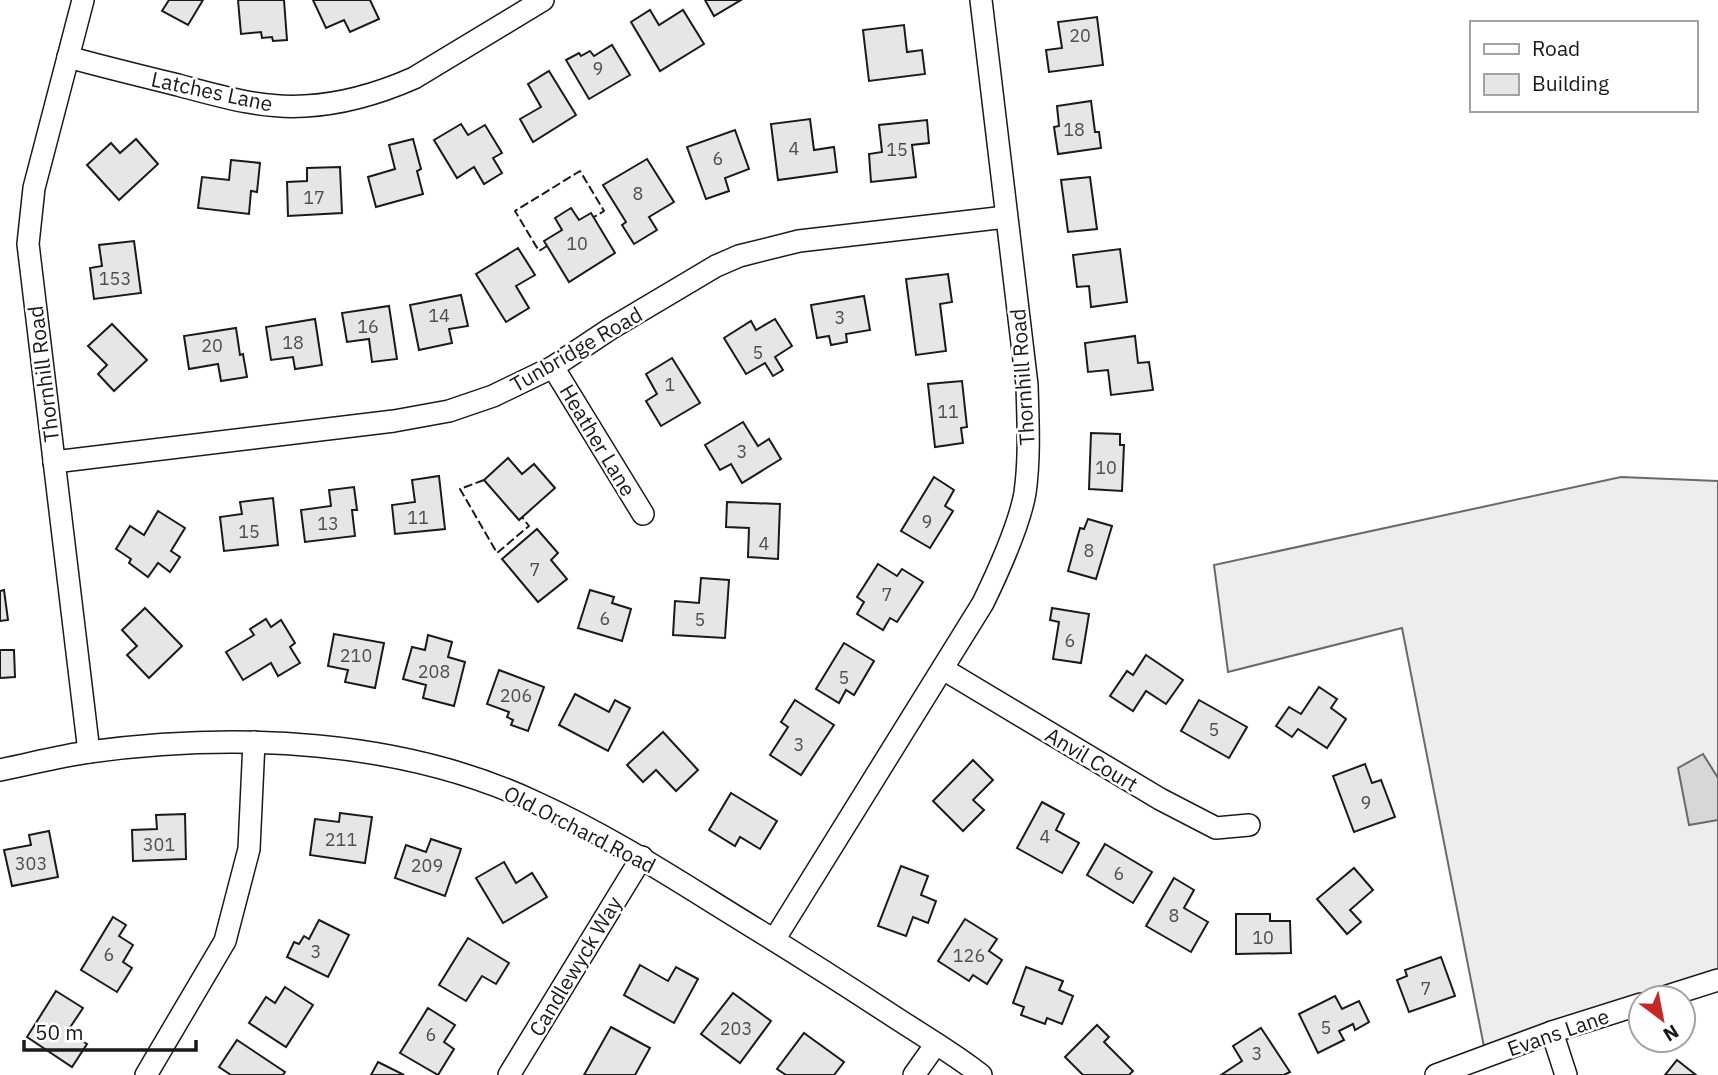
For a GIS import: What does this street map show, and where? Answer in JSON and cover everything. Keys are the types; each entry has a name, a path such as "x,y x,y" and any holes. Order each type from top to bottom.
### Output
{"street":[{"name":"Thornhill Road","path":"83,0 34,188 28,244 89,752"},
{"name":"Latches Lane","path":"68,57 250,103 295,107 323,104 371,93 414,78 544,0"},
{"name":"Thornhill Road","path":"774,940 983,603 1002,565 1025,494 1029,435 1027,385 981,0"},
{"name":"Tunbridge Road","path":"54,462 374,423 449,411 493,396 553,367 610,329 716,266 739,256 799,241 1006,217"},
{"name":"Heather Lane","path":"553,367 643,514"},
{"name":"Anvil Court","path":"943,669 1160,799 1216,828 1249,825"},
{"name":"Old Orchard Road","path":"0,770 89,752 200,742 254,742 351,750 462,774 537,802 642,857 981,1075"},
{"path":"146,1075 225,941 249,849 254,742"},
{"name":"Candlewyck Way","path":"509,1075 642,857"},
{"path":"1697,986 1718,979"},
{"name":"Evans Lane","path":"1436,1075 1552,1032 1627,1008"},
{"path":"1552,1032 1566,1075"},
{"path":"915,1075 936,1044"}],"shaded area":[{"path":"1621,477 1718,481 1718,980 1697,987 1697,984 1627,984 1627,1003 1486,1057 1402,628 1228,672 1214,565"},
{"path":"1703,754 1718,778 1718,820 1689,825 1678,768"}],"building":[{"path":"169,0 203,0 188,25 162,11"},
{"path":"238,0 284,0 287,40 273,41 272,37 262,38 261,32 241,34"},
{"path":"313,0 370,0 379,19 350,32 344,20 326,28"},
{"path":"705,0 741,0 714,16"},
{"path":"650,10 659,25 683,10 704,44 660,71 631,22"},
{"path":"1097,17 1103,65 1049,72 1046,50 1062,48 1058,22"},
{"path":"904,25 907,52 922,50 925,74 869,81 863,30"},
{"path":"612,45 630,75 589,99 566,60 590,51 594,56"},
{"path":"549,71 576,115 533,142 520,119 541,107 528,84"},
{"path":"1091,101 1095,132 1099,132 1101,148 1058,154 1054,127 1059,126 1057,106"},
{"path":"810,119 814,150 834,147 837,172 778,180 771,124"},
{"path":"927,120 929,143 912,145 916,177 871,182 869,154 882,152 879,125"},
{"path":"461,124 468,135 485,125 502,153 493,158 502,173 484,184 474,167 457,178 434,140"},
{"path":"735,130 749,169 725,178 729,191 706,199 687,147"},
{"path":"136,139 158,164 119,200 87,165 111,143 120,153"},
{"path":"413,139 421,169 417,171 423,194 376,207 368,177 395,169 389,145"},
{"path":"647,159 674,202 649,217 657,230 634,244 622,225 626,222 603,185"},
{"path":"231,160 260,163 257,192 251,191 249,214 198,208 202,177 229,180"},
{"path":"340,167 342,213 288,216 287,182 307,181 307,168"},
{"path":"1090,177 1097,229 1068,232 1061,180"},
{"path":"571,208 579,220 591,213 615,253 569,282 544,241 562,230 555,218"},
{"path":"134,241 141,293 94,299 90,268 102,266 99,245"},
{"path":"518,248 535,275 516,286 529,308 506,322 476,274"},
{"path":"1120,249 1127,302 1091,307 1089,286 1077,287 1073,255"},
{"path":"948,274 952,302 940,304 946,351 916,355 906,279"},
{"path":"461,295 468,326 449,329 452,343 419,350 410,305"},
{"path":"864,296 870,330 846,334 847,342 831,345 829,336 817,338 811,305"},
{"path":"389,306 397,359 372,362 369,339 347,342 342,313"},
{"path":"315,319 322,365 295,369 293,357 271,360 266,327"},
{"path":"775,319 792,346 775,357 783,370 773,376 765,363 746,374 724,338 751,321 756,330"},
{"path":"112,324 147,360 114,391 98,374 107,365 88,346"},
{"path":"236,328 247,377 221,381 218,364 189,369 184,336"},
{"path":"1135,336 1138,363 1149,362 1153,390 1111,395 1108,370 1088,372 1085,343"},
{"path":"672,358 700,403 661,426 646,401 657,394 646,374"},
{"path":"962,381 967,427 961,428 963,443 935,447 928,384"},
{"path":"743,422 758,446 769,439 781,459 742,483 731,464 720,470 705,445"},
{"path":"1091,433 1120,434 1120,445 1124,445 1122,491 1089,489"},
{"path":"508,458 522,474 534,464 555,488 519,520 484,480"},
{"path":"439,476 445,529 395,534 392,505 415,502 412,480"},
{"path":"934,477 954,490 945,506 953,511 930,548 901,531"},
{"path":"354,487 357,510 352,510 355,536 305,542 301,510 331,506 329,490"},
{"path":"273,498 278,545 224,551 220,517 242,514 240,502"},
{"path":"727,502 780,504 778,559 748,557 749,528 726,527"},
{"path":"158,511 185,528 171,551 180,557 170,572 158,563 148,577 129,563 131,559 116,549 130,526 144,535"},
{"path":"1088,519 1112,526 1096,579 1068,571 1080,528 1084,529"},
{"path":"537,529 558,553 551,560 567,579 538,602 502,559"},
{"path":"878,564 897,576 902,569 923,582 897,622 890,618 883,630 857,614 864,602 857,597"},
{"path":"701,578 729,580 725,638 673,635 675,601 699,603"},
{"path":"4,590 8,620 0,621 0,591"},
{"path":"590,590 614,597 612,603 631,609 622,641 578,628"},
{"path":"145,608 182,646 149,678 127,655 137,646 122,630"},
{"path":"1052,608 1089,614 1081,663 1053,659 1059,622 1050,620"},
{"path":"266,619 271,627 281,620 295,643 290,647 300,663 278,676 271,663 243,680 226,652 254,635 250,629"},
{"path":"334,634 384,643 375,688 345,682 348,670 328,666"},
{"path":"428,635 452,642 448,657 465,662 454,706 423,698 426,685 403,679 412,647 425,650"},
{"path":"844,643 874,661 854,695 846,690 839,703 816,689"},
{"path":"0,650 14,650 15,677 0,678"},
{"path":"1146,655 1183,680 1166,704 1146,691 1133,711 1110,696 1127,671 1133,675"},
{"path":"499,670 544,687 528,731 511,725 513,720 507,717 509,712 487,704"},
{"path":"1319,687 1337,699 1331,708 1346,719 1327,748 1298,729 1292,737 1276,726 1289,707 1301,714"},
{"path":"575,694 609,712 615,700 630,708 608,751 559,725"},
{"path":"795,700 834,725 801,775 770,755 788,727 781,722"},
{"path":"1199,700 1247,727 1229,758 1181,731"},
{"path":"663,732 698,770 676,791 656,770 643,782 627,765"},
{"path":"973,760 993,780 973,800 984,810 963,831 933,801"},
{"path":"1365,764 1372,783 1381,780 1395,817 1354,832 1333,776"},
{"path":"731,793 777,821 760,849 740,837 735,846 709,830"},
{"path":"1042,802 1064,814 1056,830 1079,843 1062,873 1017,848"},
{"path":"340,813 372,817 365,863 310,855 315,819 339,822"},
{"path":"185,814 186,859 133,861 132,830 157,829 156,815"},
{"path":"49,831 58,877 12,886 4,850 31,845 29,835"},
{"path":"431,839 461,849 445,896 395,878 406,845 426,852"},
{"path":"1105,844 1152,872 1133,903 1087,875"},
{"path":"504,862 516,883 532,873 547,897 503,923 476,878"},
{"path":"901,866 928,876 921,895 936,901 928,923 913,917 906,936 878,926"},
{"path":"1354,868 1373,890 1350,910 1361,922 1347,934 1317,899"},
{"path":"1174,878 1194,890 1184,908 1208,922 1191,952 1146,926"},
{"path":"1236,914 1270,914 1270,921 1290,921 1291,953 1236,954"},
{"path":"113,917 126,925 119,936 133,945 123,962 132,968 117,992 81,970"},
{"path":"965,919 997,939 989,951 1002,960 987,984 973,975 969,981 938,961"},
{"path":"319,920 349,935 328,977 287,957 294,942 299,944 304,936 309,939"},
{"path":"468,938 509,963 496,984 482,976 466,1001 439,985"},
{"path":"1441,957 1455,996 1409,1012 1397,980 1407,976 1405,970"},
{"path":"640,965 668,981 676,967 698,979 674,1023 624,995"},
{"path":"1026,967 1063,981 1059,990 1073,996 1062,1024 1047,1018 1045,1024 1021,1015 1024,1007 1013,1003"},
{"path":"285,987 313,1005 286,1047 249,1023 266,997 275,1003"},
{"path":"56,991 83,1008 67,1032 87,1044 72,1067 27,1037"},
{"path":"733,993 771,1021 740,1063 701,1034"},
{"path":"1335,996 1342,1009 1359,1001 1369,1022 1355,1030 1353,1024 1339,1031 1344,1040 1318,1053 1299,1014"},
{"path":"428,1008 455,1025 444,1042 454,1049 438,1075 400,1053"},
{"path":"1097,1025 1109,1037 1104,1042 1133,1071 1129,1075 1083,1075 1065,1057"},
{"path":"611,1027 650,1048 635,1075 584,1075"},
{"path":"1261,1028 1290,1072 1284,1075 1221,1075 1242,1061 1233,1046"},
{"path":"804,1033 844,1062 834,1075 786,1075 777,1069"},
{"path":"237,1040 285,1072 283,1075 231,1075 219,1067"},
{"path":"1677,1060 1696,1075 1665,1075"},
{"path":"378,1062 404,1075 371,1075"}],"fence":[{"path":"547,246 539,251 515,211 580,171 604,211 594,217"},
{"path":"484,480 460,489 497,553 529,526 522,517"}]}
